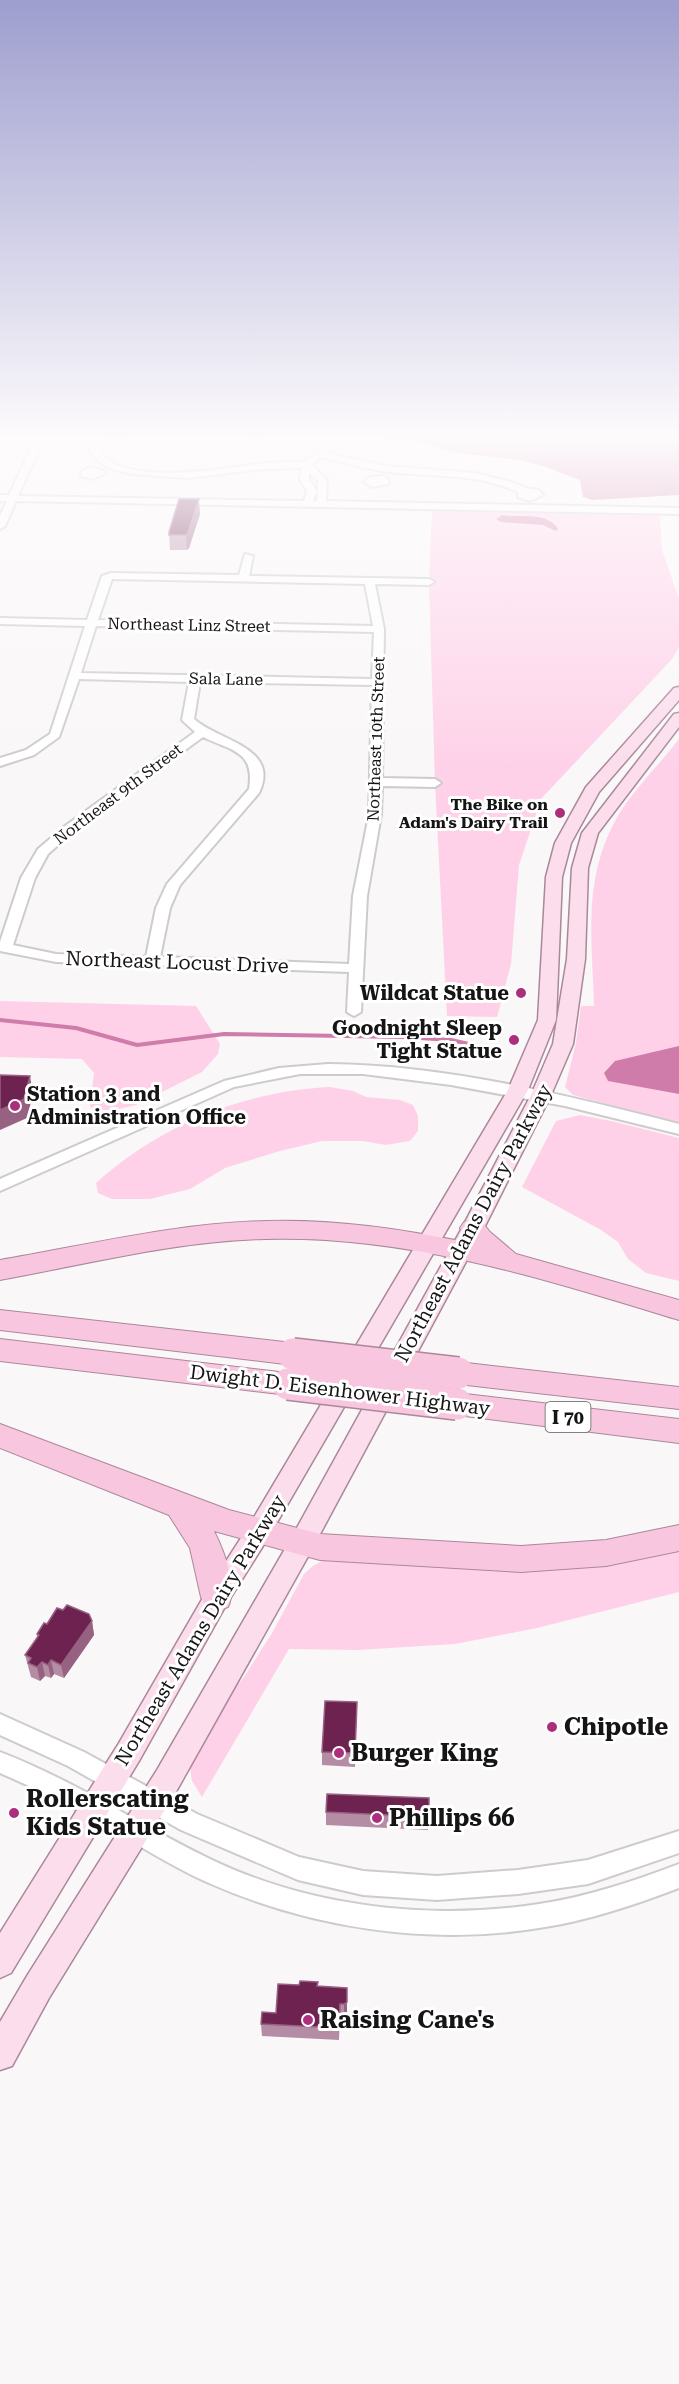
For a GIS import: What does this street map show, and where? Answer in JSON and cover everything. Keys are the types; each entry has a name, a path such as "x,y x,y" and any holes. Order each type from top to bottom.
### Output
{"highway":[{"path":"0,1270 180,1236 267,1229 366,1235 427,1245 467,1239 507,1259 679,1310"},
{"name":"Dwight D. Eisenhower Highway","path":"0,1320 679,1398"},
{"name":"Dwight D. Eisenhower Highway","path":"0,1350 679,1431"},
{"path":"0,1436 180,1506 320,1547 521,1558 606,1553 679,1538"},
{"path":"180,1506 198,1529 206,1544 217,1597"}],"main road":[{"name":"Northeast Adams Dairy Parkway","path":"0,1962 95,1808 217,1597 259,1531 518,1090 547,1020 554,877 563,843 592,790 679,691"},
{"name":"Northeast Adams Dairy Parkway","path":"0,2054 38,1987 154,1802 302,1543 467,1239 541,1095 563,1044 576,959 580,867 590,833 679,717"}],"street":[{"path":"243,579 248,556"},
{"path":"0,762 27,754 44,745 55,735 106,578 110,575 429,582"},
{"name":"Northeast 10th Street","path":"354,1012 360,896 373,827 376,782 379,629 371,598 370,581"},
{"name":"Northeast Linz Street","path":"0,621 379,629"},
{"name":"Sala Lane","path":"75,676 378,682"},
{"name":"Northeast 9th Street","path":"2,948 28,878 44,852 69,829 201,733 188,720 195,678"},
{"path":"152,961 163,908 170,890 255,790 258,780 258,769 250,755 230,743 201,733"},
{"path":"376,782 435,783"},
{"name":"Northeast Locust Drive","path":"2,948 56,958 356,968"},
{"path":"0,1185 229,1083 268,1074 308,1069 353,1068 407,1073 518,1090 579,1102 679,1129"},
{"path":"0,1724 65,1754 189,1822 298,1868 363,1883 437,1888 530,1880 588,1872 679,1842"},
{"path":"0,1762 51,1785 219,1875 283,1899 342,1912 413,1921 485,1921 582,1907 679,1876"}],"shaded area":[{"path":"431,545 662,545 679,599 679,647 673,658 541,799 519,865 511,964 497,1017 447,1016 435,783 429,582"},
{"path":"679,739 679,1124 573,1095 565,1087 576,1043 581,1006 594,1006 591,932 594,884 599,861 619,814"},
{"path":"0,1001 196,1006 220,1044 218,1054 202,1072 136,1105 97,1114 90,1106 94,1073 82,1059 0,1057"},
{"path":"679,1046 679,1094 608,1081 604,1073 615,1061"},
{"path":"330,1087 353,1091 366,1097 400,1100 413,1105 418,1116 418,1131 410,1141 386,1145 362,1141 322,1141 280,1151 225,1168 190,1189 150,1199 112,1199 98,1193 96,1183 121,1162 175,1128 235,1104 298,1090"},
{"path":"580,1115 679,1138 679,1281 646,1273 628,1259 618,1242 601,1230 522,1187 556,1121"},
{"path":"679,1547 679,1592 537,1628 455,1644 358,1650 289,1649 202,1797 192,1781 190,1768 194,1755 223,1703 244,1677 272,1633 304,1574 314,1565 329,1558"}],"building":[{"path":"0,1075 30,1076 24,1099 0,1110"},
{"path":"67,1605 89,1614 92,1621 61,1665 51,1660 48,1665 42,1662 37,1667 28,1663 31,1658 25,1655 39,1635 37,1634 44,1623 47,1624 57,1608 63,1610"},
{"name":"Burger King","path":"325,1701 357,1702 355,1753 322,1752"},
{"path":"327,1794 429,1798 429,1817 326,1812"},
{"name":"Raising Cane's","path":"300,1981 318,1982 317,1986 347,1988 347,2002 340,2004 339,2028 261,2024 262,2012 276,2013 278,1984 299,1985"}],"waterway":[{"path":"0,1020 76,1028 137,1045 224,1034 405,1037 451,1040 491,1049"}],"place":[{"name":"The Bike on Adam's Dairy Trail","path":"560,813"},
{"name":"Wildcat Statue","path":"521,993"},
{"name":"Goodnight Sleep Tight Statue","path":"514,1040"},
{"name":"Station 3 and Administration Office","path":"15,1106"},
{"name":"Chipotle","path":"552,1727"},
{"name":"Burger King","path":"339,1753"},
{"name":"Rollerscating Kids Statue","path":"14,1813"},
{"name":"Phillips 66","path":"377,1818"},
{"name":"Raising Cane's","path":"308,2020"}]}
